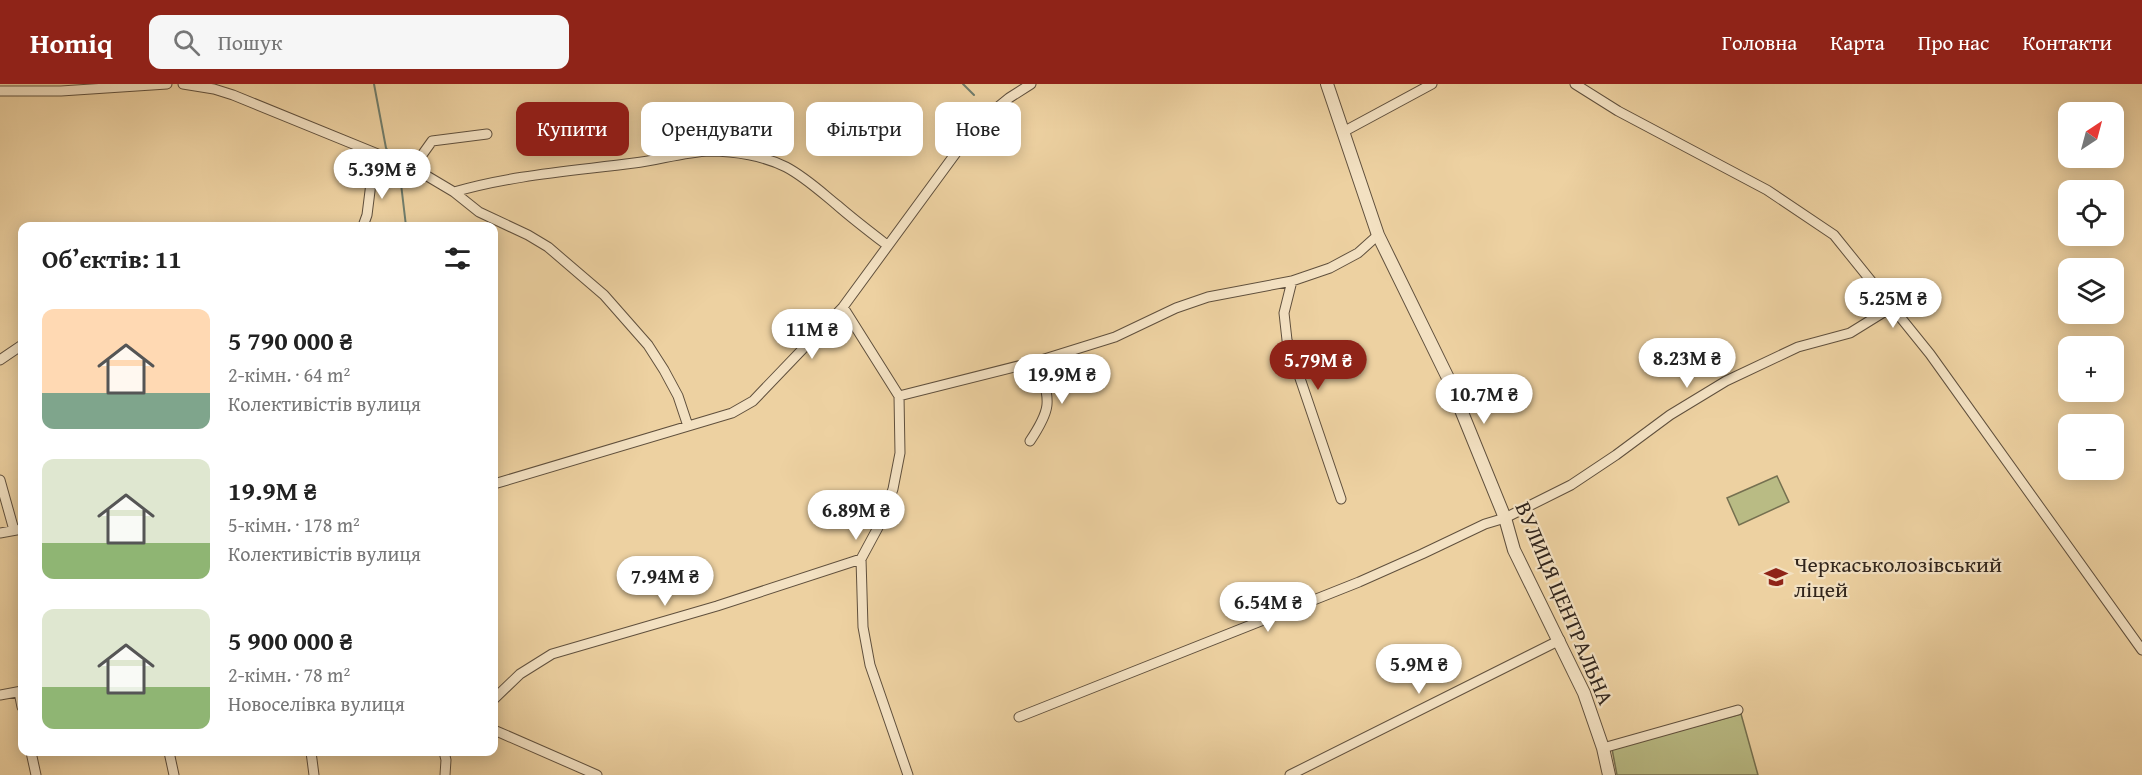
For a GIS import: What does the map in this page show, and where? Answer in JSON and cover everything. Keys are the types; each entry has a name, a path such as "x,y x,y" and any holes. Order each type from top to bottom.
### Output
{"street":[{"path":"0,91 61,91 167,84"},
{"path":"183,84 233,95 417,170 454,192 479,212 528,235 548,248 604,295 648,345 678,396 688,426"},
{"path":"498,483 732,413 753,401 843,307 968,138 999,105 1031,84"},
{"name":"ВУЛИЦЯ ЦЕНТРАЛЬНА","path":"1328,84 1378,235 1448,378 1505,518 1515,550 1584,693 1603,748 1608,775"},
{"path":"1343,132 1431,84"},
{"path":"1575,84 1618,111 1767,190 1833,235 1892,307 1992,438 2142,650"},
{"path":"417,170 422,155 432,141 487,134"},
{"path":"454,192 506,179 638,163 694,152 743,154 767,159 786,167 809,182 887,245"},
{"path":"364,222 371,183 387,159"},
{"path":"898,396 1038,361 1115,337 1176,308 1208,297 1292,281 1358,253 1378,235"},
{"path":"1292,281 1284,313 1287,340 1341,499"},
{"path":"843,307 898,396 900,453 893,489 882,520 861,560 863,627 870,665 908,775"},
{"path":"1019,717 1359,582 1485,524 1505,518 1571,485 1670,415 1726,381 1797,347 1850,333 1892,307"},
{"path":"0,360 18,348"},
{"path":"1030,441 1044,420 1049,398 1038,361"},
{"path":"0,480 18,530 0,533"},
{"path":"498,695 532,665 552,654 717,606 861,560"},
{"path":"1290,775 1560,640"},
{"path":"0,694 18,691"},
{"path":"1603,748 1738,710"},
{"path":"498,732 593,774"},
{"path":"32,756 36,775"},
{"path":"170,756 174,775"},
{"path":"312,756 314,775"},
{"path":"445,756 445,775"}],"green space":[{"path":"1777,476 1789,502 1739,525 1727,498"},
{"path":"1741,714 1758,775 1617,775 1612,749"}],"waterway":[{"path":"374,84 386,148 393,157"},
{"path":"963,84 974,95"},
{"path":"399,167 406,222"}],"place":[{"name":"Черкаськолозівський ліцей","path":"1776,577"}]}
